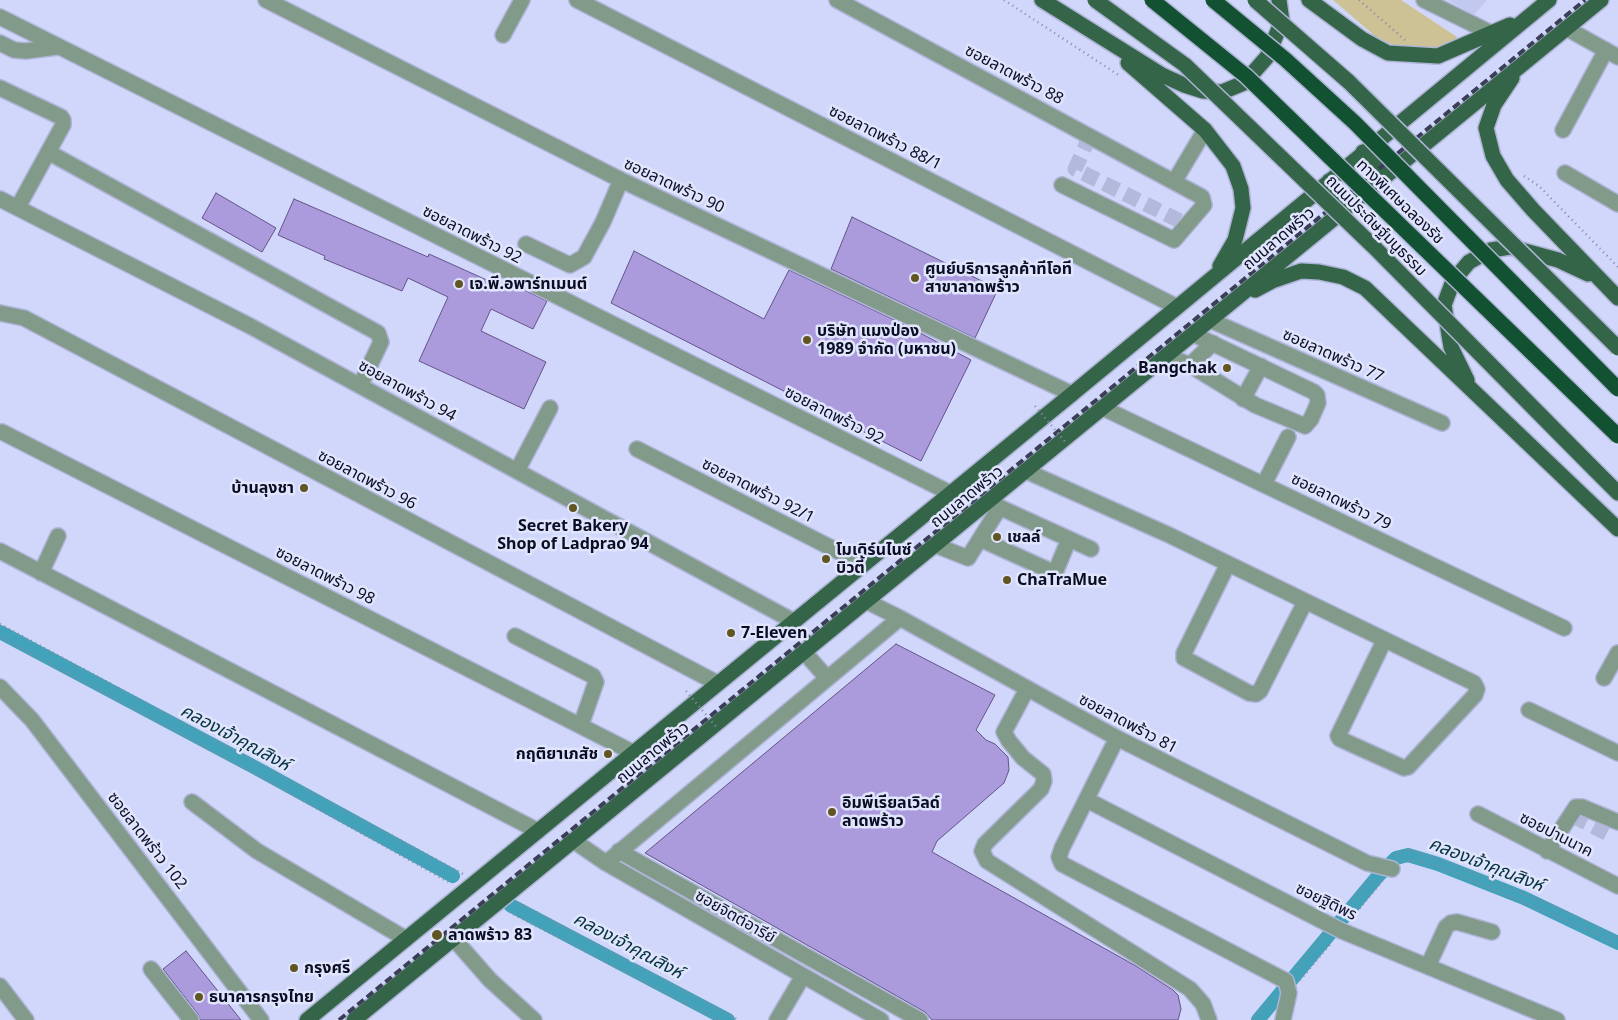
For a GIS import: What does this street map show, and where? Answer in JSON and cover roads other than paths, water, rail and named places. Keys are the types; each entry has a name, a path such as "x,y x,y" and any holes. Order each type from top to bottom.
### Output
{"highway":[{"name":"ทางพิเศษฉลองรัช","path":"1152,0 1246,76 1618,436"},
{"name":"ทางพิเศษฉลองรัช","path":"1213,0 1286,60 1355,123 1618,389"}],"main road":[{"path":"1042,0 1162,75 1203,91 1222,92 1244,83 1267,57 1282,21 1279,0"},
{"name":"ถนนประดิษฐ์มนูธรรม","path":"1095,0 1185,65 1374,247 1618,493"},
{"path":"1255,0 1349,82 1618,348"},
{"path":"1309,0 1362,39 1388,53 1411,56 1438,56 1526,18"},
{"name":"ถนนลาดพร้าว","path":"307,1020 632,752 1072,394 1549,0"},
{"name":"ถนนลาดพร้าว","path":"354,1020 935,545 994,505 1026,471 1349,204 1601,0"},
{"path":"1086,28 1204,130 1233,166 1241,189 1243,208 1234,240 1214,276"},
{"path":"1539,50 1515,74 1494,105 1486,128 1492,156 1507,180 1597,278 1618,298"},
{"path":"1363,152 1385,175"},
{"path":"1329,181 1349,204"},
{"path":"1472,390 1451,348 1444,306 1453,281 1469,262 1491,250 1510,247 1558,260 1597,278"},
{"path":"1227,305 1272,281 1301,271 1343,277 1365,288 1618,529"}],"street":[{"name":"ซอยลาดพร้าว 90","path":"266,0 621,180 1072,394"},
{"path":"503,35 522,0"},
{"name":"ซอยลาดพร้าว 88/1","path":"577,0 1177,306"},
{"name":"ซอยลาดพร้าว 88","path":"837,0 1202,197 1204,205 1178,237 1171,240 1062,185"},
{"path":"1424,0 1491,33"},
{"name":"ซอยลาดพร้าว 92","path":"0,16 57,47 950,494"},
{"path":"1563,130 1612,53 1566,28"},
{"path":"0,43 14,50 26,51 57,47"},
{"path":"0,88 61,117 63,124 18,208"},
{"path":"1174,182 1204,130"},
{"path":"48,152 378,333 381,342 360,386"},
{"path":"1565,173 1618,204"},
{"path":"526,244 570,265 584,257 603,222 621,180"},
{"name":"ซอยลาดพร้าว 94","path":"0,199 250,326 793,621"},
{"name":"ซอยลาดพร้าว 96","path":"0,313 24,318 717,683"},
{"name":"ซอยลาดพร้าว 77","path":"1210,320 1442,423"},
{"path":"1167,356 1190,365 1244,399 1305,426 1311,419 1318,403 1317,394 1193,334"},
{"path":"1190,365 1214,343"},
{"path":"1244,399 1261,366"},
{"path":"517,471 550,408"},
{"name":"ซอยลาดพร้าว 79","path":"1103,408 1564,628"},
{"name":"ซอยลาดพร้าว 98","path":"2,432 632,752"},
{"path":"1264,484 1288,437"},
{"name":"ซอยลาดพร้าว 92/1","path":"637,448 863,564"},
{"path":"1026,471 1228,564 1474,683 1477,689 1475,695 1408,767 1398,766 1340,739 1338,736 1384,641"},
{"path":"935,545 968,558 980,539 994,505 1091,549"},
{"path":"41,572 58,536"},
{"path":"980,539 1054,573 1069,539"},
{"path":"0,551 538,831"},
{"path":"1228,564 1184,653 1184,658 1249,693 1256,694 1260,691 1305,602"},
{"name":"ซอยลาดพร้าว 81","path":"866,601 1117,738 1320,841 1367,863 1386,868"},
{"path":"606,863 900,618"},
{"path":"515,636 593,676 596,682 581,725"},
{"path":"804,652 827,678"},
{"path":"1604,678 1618,653"},
{"name":"ซอยลาดพร้าว 102","path":"0,687 32,720 261,1020"},
{"path":"1027,689 1004,732 1023,758 1043,774 1044,781 1041,789 985,844 982,852 987,861 1190,989 1203,1004 1209,1020"},
{"path":"1529,710 1618,753"},
{"path":"1117,738 1062,848 1059,856 1062,864 1287,987 1283,1020"},
{"name":"ซอยฐิติพร","path":"1087,800 1337,928 1553,1019"},
{"path":"192,802 256,851 406,939"},
{"path":"1547,851 1576,808 1582,807 1618,822"},
{"name":"ซอยปานนาค","path":"1478,814 1618,886"},
{"name":"ซอยจิตต์อารีย์","path":"574,841 606,863 881,1020"},
{"path":"619,852 920,1020"},
{"path":"1428,966 1446,927 1451,923 1492,932"},
{"path":"454,939 490,980 534,1020"},
{"path":"151,969 191,1020"},
{"path":"777,1020 803,976"},
{"path":"0,986 26,1020"}],"waterway":[{"name":"คลองเจ้าคุณสิงห์","path":"0,632 256,768 453,876"},
{"name":"คลองเจ้าคุณสิงห์","path":"1258,1020 1378,876 1396,858 1408,855 1438,864 1524,898 1618,943"},
{"name":"คลองเจ้าคุณสิงห์","path":"510,905 728,1020"}],"tunnel":[{"path":"1090,136 1075,169 1188,225"},
{"path":"1573,816 1614,837"}],"railway":[{"path":"339,1020 1585,0"}],"place":[{"name":"ศูนย์บริการลูกค้าทีโอที สาขาลาดพร้าว","path":"915,278"},
{"name":"เจ.พี.อพาร์ทเมนต์","path":"459,284"},
{"name":"บริษัท แมงป่อง 1989 จำกัด (มหาชน)","path":"807,340"},
{"name":"Bangchak","path":"1227,368"},
{"name":"บ้านลุงชา","path":"304,488"},
{"name":"Secret Bakery Shop of Ladprao 94","path":"573,508"},
{"name":"เชลล์","path":"997,537"},
{"name":"โมเดิร์นไนซ์ บิวตี้","path":"826,559"},
{"name":"ChaTraMue","path":"1007,580"},
{"name":"7-Eleven","path":"731,633"},
{"name":"กฤติยาเภสัช","path":"608,754"},
{"name":"อิมพีเรียลเวิลด์ ลาดพร้าว","path":"832,812"},
{"name":"ลาดพร้าว 83","path":"437,935"},
{"name":"กรุงศรี","path":"294,968"},
{"name":"ธนาคารกรุงไทย","path":"199,997"}]}
